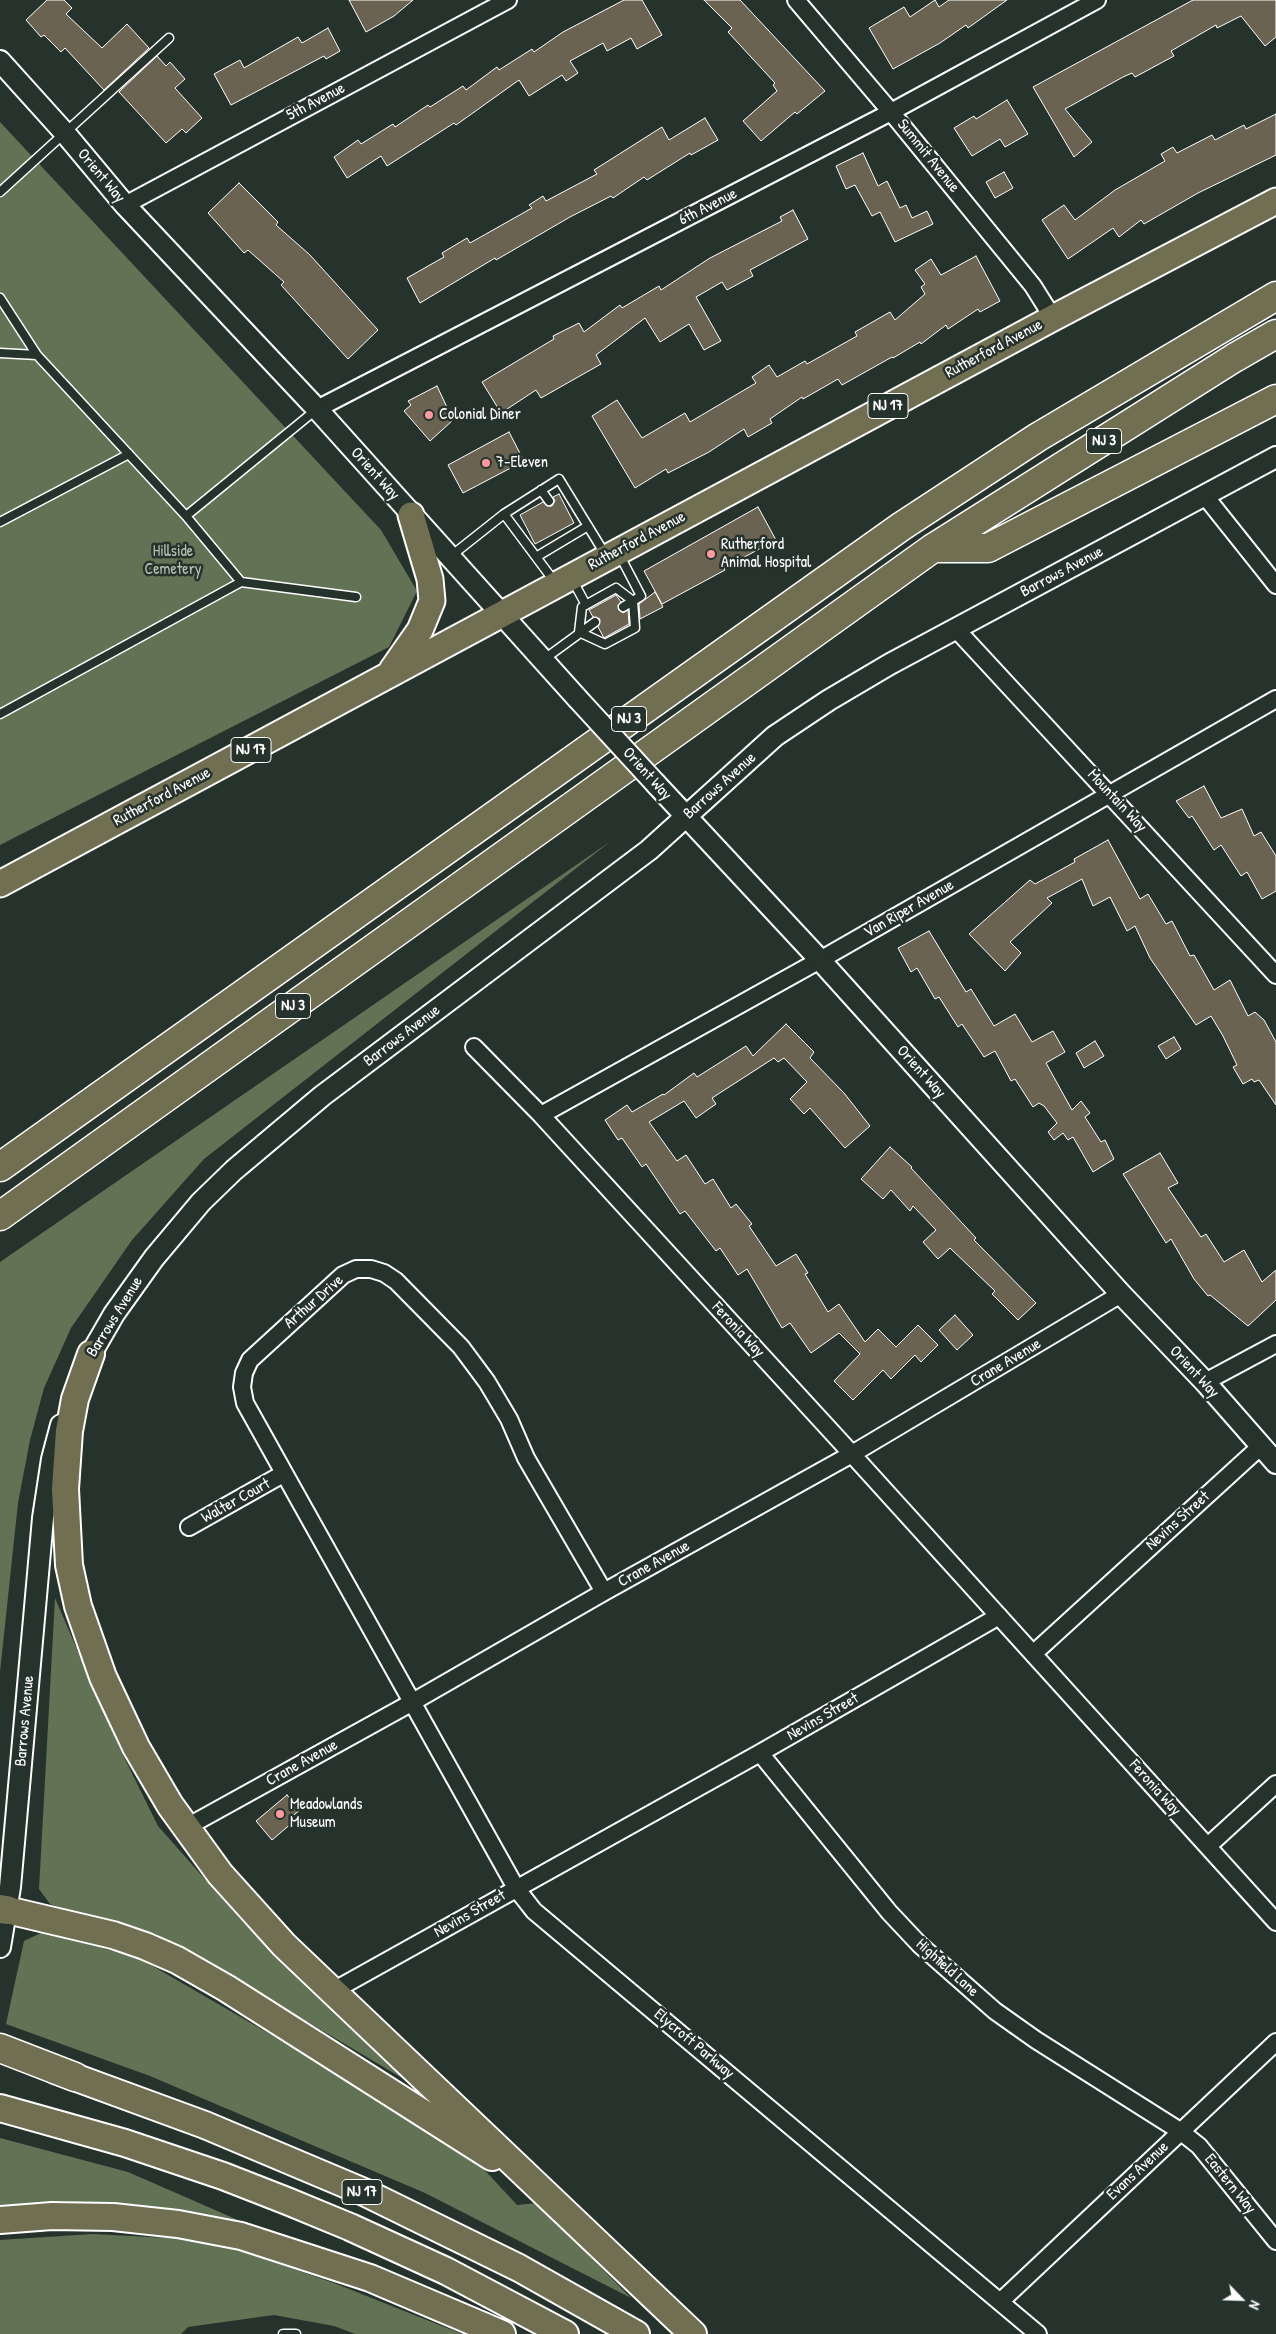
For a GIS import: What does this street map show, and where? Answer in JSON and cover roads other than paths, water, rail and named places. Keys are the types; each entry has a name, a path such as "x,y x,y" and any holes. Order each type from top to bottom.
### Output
{"highway":[{"name":"NJ 3","path":"0,1167 894,532 1038,437 1276,296"},
{"name":"NJ 3","path":"0,1216 933,548 1234,358 1276,334"},
{"path":"933,548 988,548 1276,400"},
{"path":"90,1354 75,1399 69,1432 65,1489 69,1565 86,1630 103,1677 136,1747 185,1828 261,1920 693,2334"},
{"path":"4,1910 130,1940 193,1969 481,2150 557,2202"},
{"path":"0,2048 75,2077"},
{"name":"NJ 17","path":"0,2054 75,2077 230,2135 364,2192 519,2268 636,2334"},
{"name":"NJ 17","path":"0,2108 134,2146 223,2176 287,2201 359,2230 446,2271 565,2334"},
{"path":"0,2220 60,2216 114,2217 178,2224 241,2236 370,2278 502,2334"}],"main road":[{"name":"Rutherford Avenue","path":"0,884 1053,318 1276,201"},
{"path":"384,678 413,642 426,619 432,601 430,580 411,514"}],"street":[{"name":"5th Avenue","path":"125,205 508,0"},
{"name":"Summit Avenue","path":"796,0 891,112 1033,286 1053,318"},
{"name":"6th Avenue","path":"317,409 891,112 1097,0"},
{"name":"Orient Way","path":"0,61 64,132 125,205 317,409 686,817 820,960 1121,1294 1205,1382 1276,1463"},
{"name":"Barrows Avenue","path":"0,1947 46,1493 63,1418 90,1354 126,1295 169,1239 240,1164 322,1096 649,850 775,736 859,682 1276,457"},
{"path":"1205,496 1276,585"},
{"name":"Mountain Way","path":"956,629 1110,793 1276,975"},
{"name":"Van Riper Avenue","path":"541,1115 820,960 1276,699"},
{"name":"Feronia Way","path":"474,1047 541,1115 999,1616"},
{"name":"Arthur Drive","path":"411,1703 245,1403 242,1387 244,1373 250,1360 343,1275 364,1269 384,1273 396,1281 460,1347 487,1382 509,1419 526,1458 604,1592"},
{"name":"Crane Avenue","path":"185,1828 411,1703 604,1592 852,1454 1121,1294"},
{"path":"1205,1382 1276,1344"},
{"name":"Nevins Street","path":"1033,1654 1261,1446"},
{"name":"Walter Court","path":"189,1527 283,1474"},
{"path":"999,1616 1033,1654"},
{"name":"Nevins Street","path":"333,1991 760,1753 999,1616"},
{"name":"Feronia Way","path":"1033,1654 1276,1922"},
{"name":"Elycroft Parkway","path":"411,1703 516,1888 534,1911 1038,2334"},
{"name":"Highfield Lane","path":"760,1753 889,1912 956,1979 1036,2040 1180,2131"},
{"path":"1208,1846 1276,1784"},
{"name":"Evans Avenue","path":"1001,2301 1276,2042"},
{"name":"Eastern Way","path":"1180,2131 1199,2146 1276,2241"}],"lane":[{"path":"0,192 169,38"},
{"path":"0,298 37,355 186,516 241,582"},
{"path":"0,352 37,355"},
{"path":"186,516 317,409"},
{"path":"0,522 129,454"},
{"path":"450,557 504,514 559,479 588,526 613,554 641,596 623,607"},
{"path":"541,490 549,501"},
{"path":"520,504 525,512"},
{"path":"504,514 536,557 564,581 586,605"},
{"path":"536,557 549,544 569,533 588,526"},
{"path":"0,714 241,582 356,597"},
{"path":"616,588 633,601 635,628 605,644 579,632 582,607 616,588"},
{"path":"543,660 595,622"},
{"path":"283,2334 296,2334"}],"place":[{"name":"Colonial Diner","path":"429,415"},
{"name":"7-Eleven","path":"486,463"},
{"name":"Rutherford Animal Hospital","path":"711,554"},
{"name":"Meadowlands Museum","path":"280,1814"}],"park label":[{"name":"Hillside Cemetery","path":"173,561"}]}
